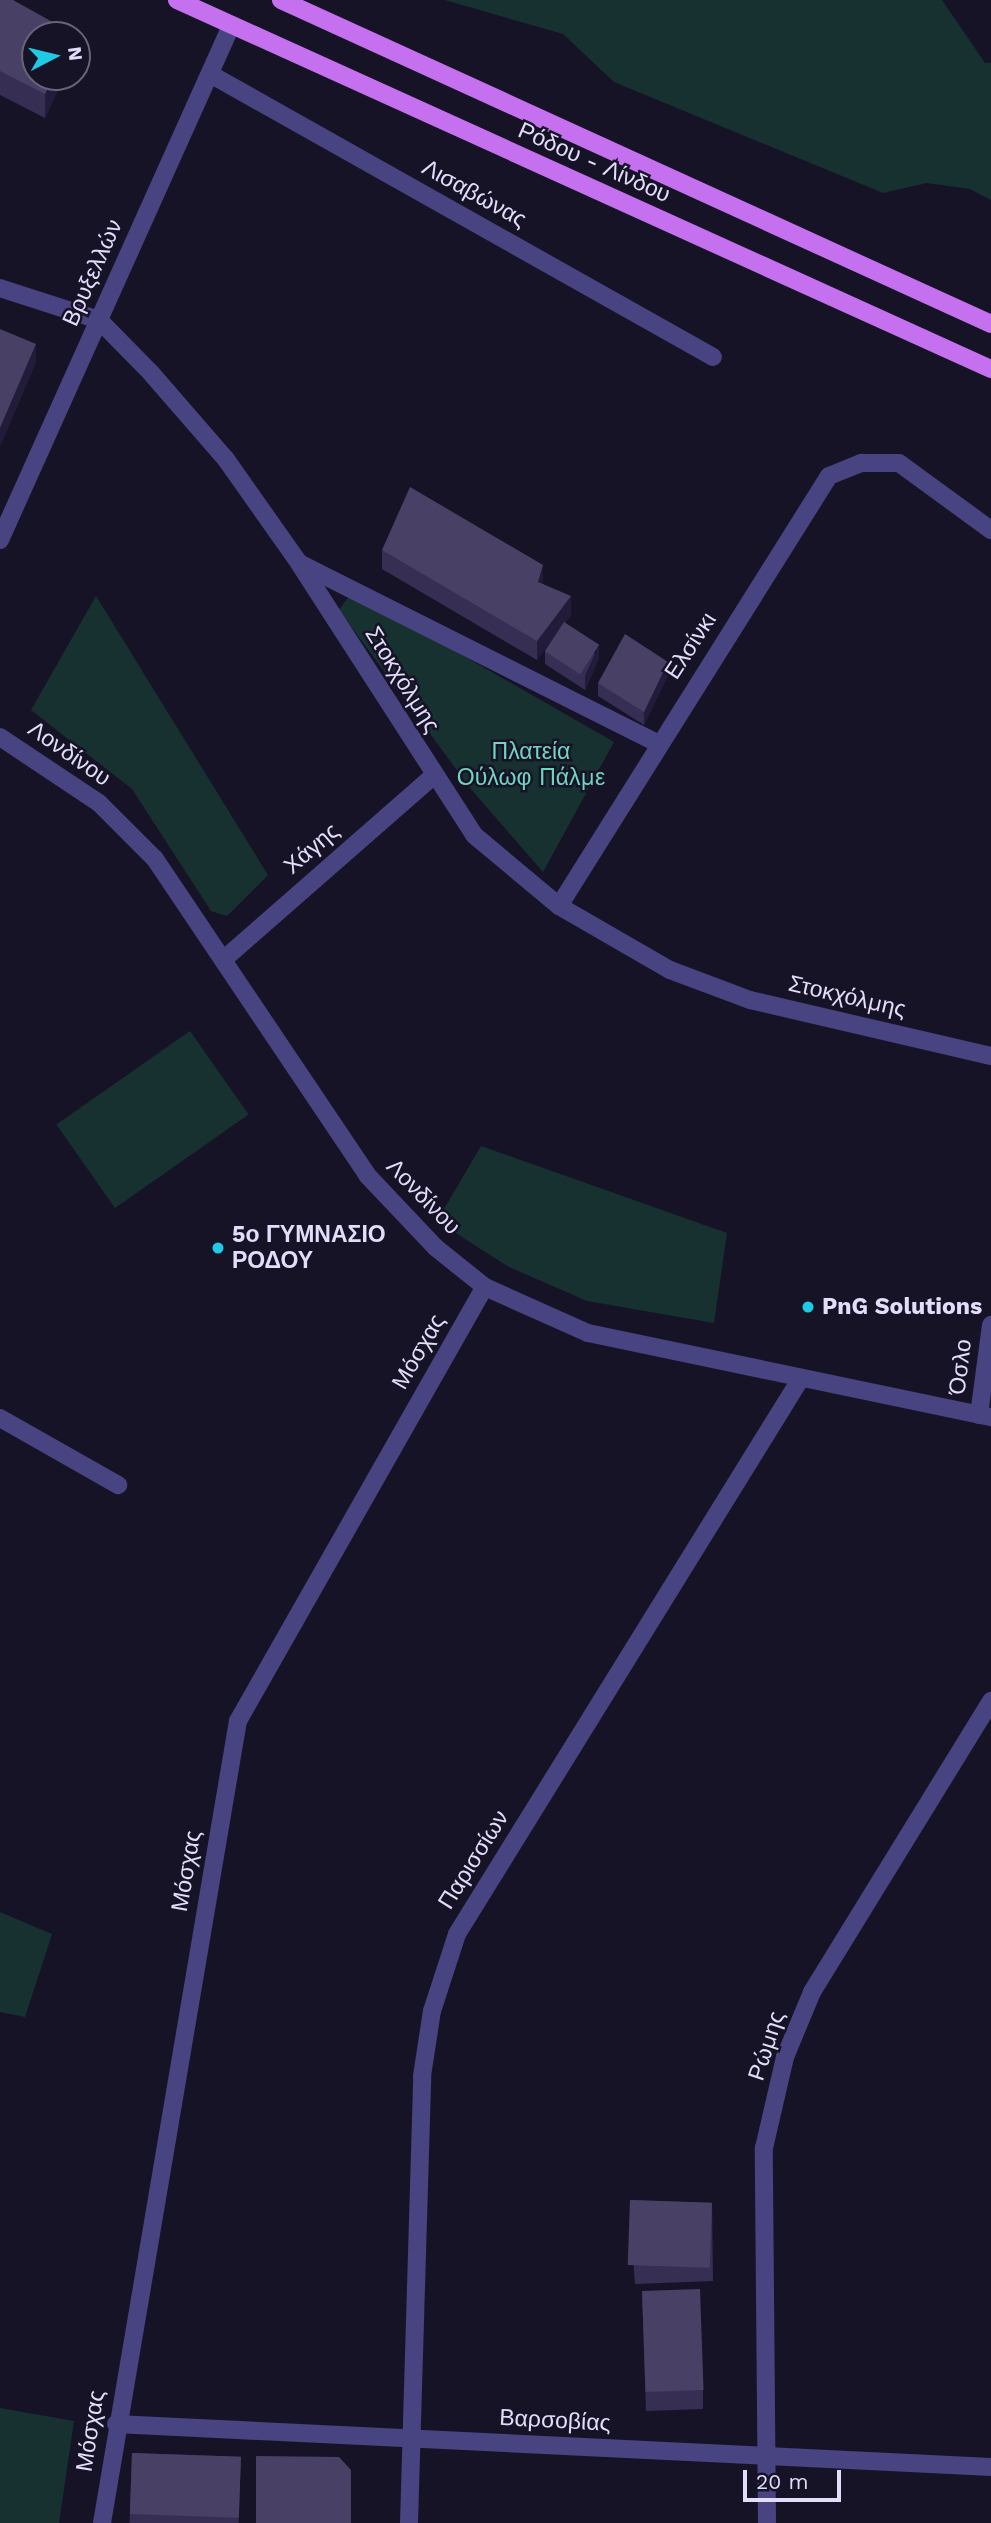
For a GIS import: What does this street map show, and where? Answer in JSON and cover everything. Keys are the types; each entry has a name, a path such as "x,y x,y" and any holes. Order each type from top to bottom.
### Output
{"main road":[{"name":"Ρόδου - Λίνδου","path":"177,0 991,369"},
{"name":"Ρόδου - Λίνδου","path":"281,0 991,324"}],"street":[{"name":"Βρυξελλών","path":"0,540 231,26"},
{"name":"Λισαβώνας","path":"210,74 713,357"},
{"name":"Στοκχόλμης","path":"0,288 99,320 225,458 299,563 433,776 474,835 559,906 670,970 750,1000 991,1056"},
{"name":"Ελσίνκι","path":"559,906 657,743 829,476 861,463 899,463 991,530"},
{"path":"299,563 657,743"},
{"name":"Λονδίνου","path":"0,737 99,803 155,859 367,1175 425,1238 485,1287 588,1333 985,1416"},
{"name":"Χάγης","path":"223,960 433,776"},
{"name":"Μόσχας","path":"102,2523 116,2424 237,1721 485,1287"},
{"name":"Όσλο","path":"985,1416 991,1325"},
{"name":"Παρισσίων","path":"409,2523 422,2076 432,2011 457,1934 801,1378"},
{"path":"0,1418 118,1485"},
{"name":"Ρώμης","path":"767,2523 764,2148 785,2057 812,1992 991,1702"},
{"name":"Βαρσοβίας","path":"116,2424 991,2467"}],"green space":[{"path":"445,0 942,0 985,63 991,63 991,200 970,189 927,183 883,193 614,82 563,34"},
{"name":"Πλατεία Ούλωφ Πάλμε","path":"352,592 614,742 543,872 470,788 339,610"},
{"path":"96,596 268,875 227,916 211,911 132,789 31,710"},
{"path":"190,1031 249,1115 115,1208 56,1124"},
{"path":"481,1146 727,1233 714,1323 587,1301 509,1267 437,1221"},
{"path":"0,1912 52,1934 25,2017 0,2012"},
{"path":"0,2408 74,2421 59,2523 0,2523"}],"building":[{"path":"0,0 13,0 51,21 21,21 21,82 0,71"},
{"path":"0,329 36,344 0,428"},
{"path":"410,487 543,565 538,582 571,596 537,641 382,550"},
{"path":"564,622 599,645 580,674 545,651"},
{"path":"625,634 668,662 644,712 598,683"},
{"path":"630,2200 712,2203 710,2268 628,2265"},
{"path":"700,2289 704,2390 646,2392 642,2291"},
{"path":"132,2453 241,2457 239,2518 130,2514"},
{"path":"256,2456 339,2457 351,2470 351,2523 256,2523"}],"place":[{"name":"5ο ΓΥΜΝΑΣΙΟ ΡΟΔΟΥ","path":"218,1248"},
{"name":"PnG Solutions","path":"808,1307"}]}
